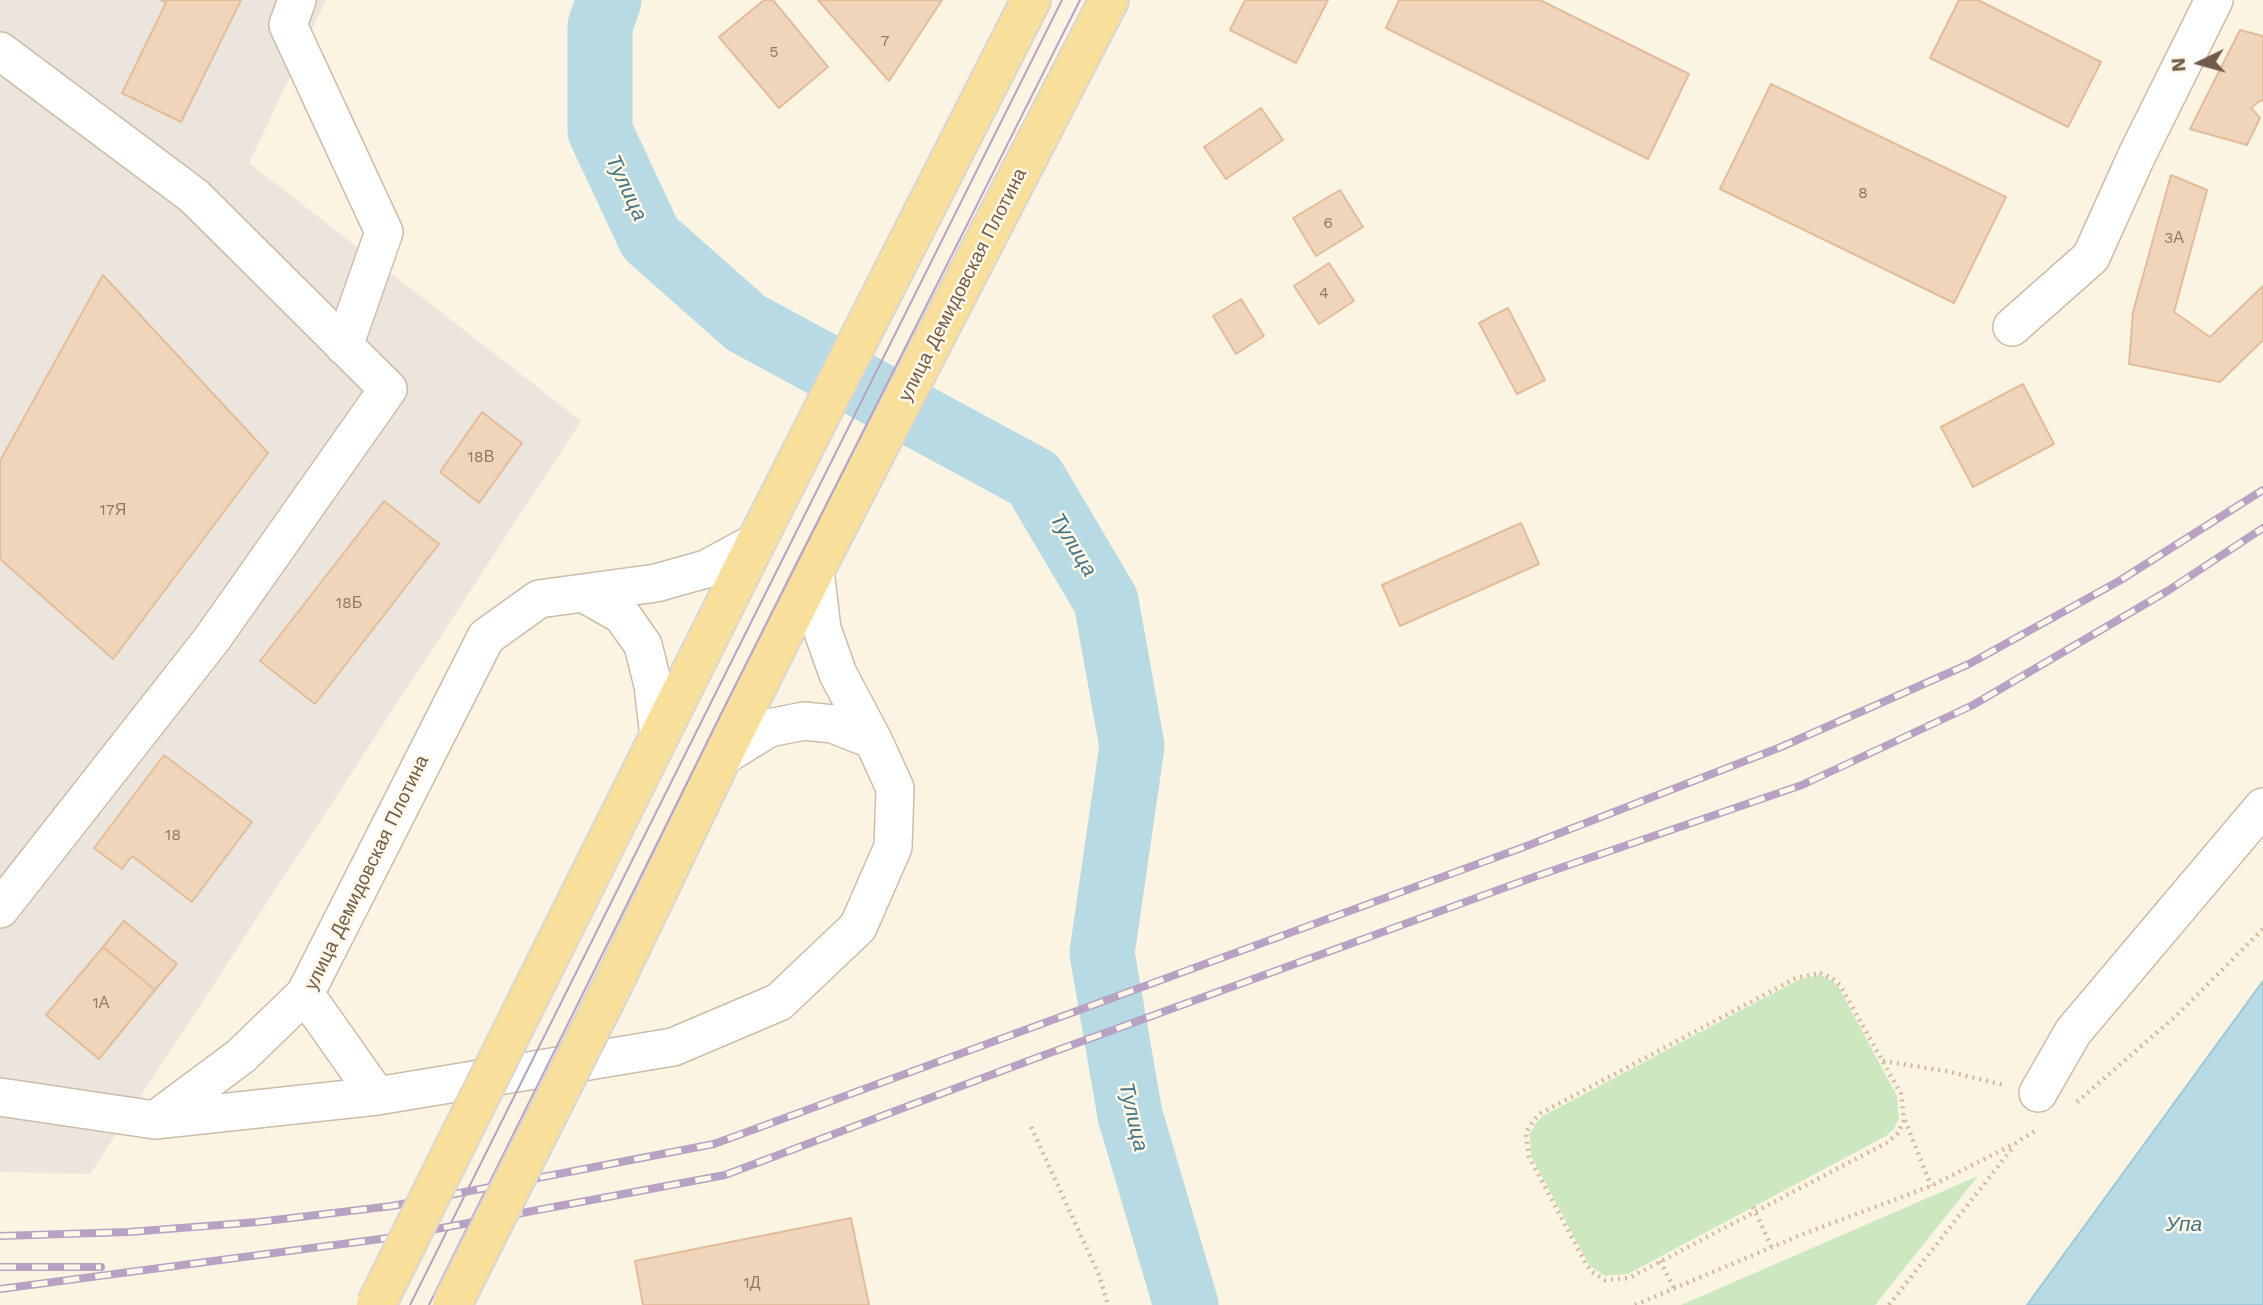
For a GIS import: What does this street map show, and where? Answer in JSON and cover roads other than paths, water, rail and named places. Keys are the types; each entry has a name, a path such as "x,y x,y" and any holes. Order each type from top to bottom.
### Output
{"main road":[{"path":"376,1305 756,542 1031,0"},
{"name":"улица Демидовская Плотина","path":"453,1305 816,570 1109,0"}],"street":[{"path":"297,0 288,25 384,232 344,346"},
{"path":"2012,327 2091,257 2137,155 2214,0"},
{"path":"0,51 194,196 388,389 212,639 0,909"},
{"name":"улица Демидовская Плотина","path":"377,1096 304,994 486,637 539,599 656,583 706,569 756,542"},
{"path":"0,1097 155,1121 377,1096 673,1047 779,1002 858,927 893,847 895,788 838,674 822,629 816,570"},
{"path":"583,593 622,615 643,645 653,685 659,737"},
{"path":"722,757 769,728 804,721 833,724 873,740"},
{"path":"2039,1110 2073,1032 2263,807"},
{"path":"155,1121 242,1056 304,994"}],"water":[{"name":"Упа","path":"2263,981 2263,1305 2027,1305"}],"waterway":[{"name":"Тулица","path":"609,0 600,26 600,131 650,238 746,323 1034,479 1106,601 1132,746 1102,953 1130,1115 1186,1305"}],"tram line":[{"path":"410,1305 1062,0"},
{"path":"429,1305 723,710 1080,0"}],"railway":[{"path":"0,1236 129,1232 258,1222 392,1206 714,1144 1524,847 1781,747 1969,664 2119,581 2263,490"},
{"path":"0,1289 388,1238 725,1175 1036,1058 1534,877 1802,785 1973,705 2169,590 2263,528"},
{"path":"0,1267 101,1267"}]}
